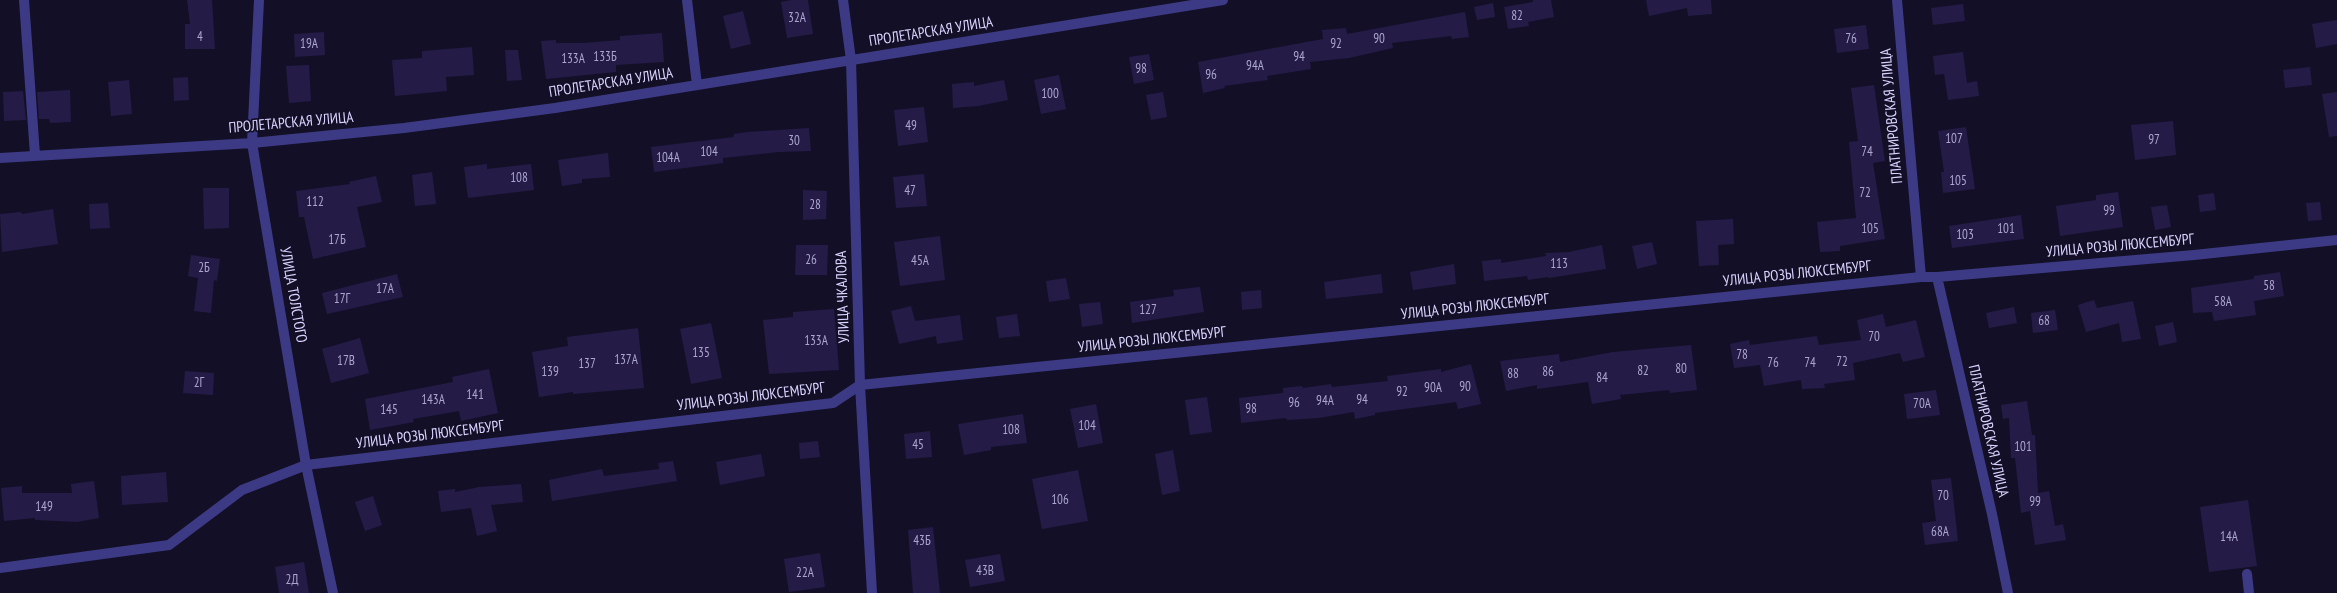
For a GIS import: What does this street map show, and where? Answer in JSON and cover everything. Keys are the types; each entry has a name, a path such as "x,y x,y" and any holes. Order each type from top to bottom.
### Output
{"street":[{"path":"24,0 35,155"},
{"name":"УЛИЦА ТОЛСТОГО","path":"259,0 252,143 306,465 334,593"},
{"path":"687,0 697,85"},
{"name":"УЛИЦА ЧКАЛОВА","path":"843,0 851,60 860,386 872,593"},
{"name":"ПРОЛЕТАРСКАЯ УЛИЦА","path":"0,158 252,143 404,128 554,108 1223,0"},
{"name":"ПЛАТНИРОВСКАЯ УЛИЦА","path":"1897,0 1921,277"},
{"name":"УЛИЦА РОЗЫ ЛЮКСЕМБУРГ","path":"0,568 169,545 242,490 306,465 833,403 860,386 1921,277 1937,277 2337,240"},
{"name":"ПЛАТНИРОВСКАЯ УЛИЦА","path":"1937,277 1990,506 2008,593"},
{"path":"2247,574 2249,593"}],"building":[{"path":"187,0 212,0 215,49 185,49 185,24 190,24"},
{"path":"791,0 808,0 813,34 787,38 781,2"},
{"path":"1533,0 1551,0 1554,17 1528,22 1529,26 1508,29 1504,7 1533,2"},
{"path":"1646,0 1711,0 1712,14 1688,16 1687,8 1649,16"},
{"path":"1493,3 1495,17 1477,20 1474,7"},
{"path":"1963,4 1965,21 1933,25 1931,8"},
{"path":"743,11 751,44 731,49 723,16"},
{"path":"1465,12 1469,37 1452,39 1451,36 1392,43 1393,48 1349,58 1310,62 1311,69 1267,76 1268,80 1224,86 1225,88 1203,93 1198,62 1323,39 1322,30 1346,28 1347,34"},
{"path":"2337,20 2337,44 2316,48 2312,24"},
{"path":"1866,25 1869,49 1837,53 1834,29"},
{"path":"324,32 325,55 295,57 294,34"},
{"path":"662,33 664,62 616,65 616,72 546,79 541,41 556,40 556,43 584,43 620,40 620,36"},
{"path":"472,47 474,75 446,77 447,91 395,96 392,60 422,58 422,51"},
{"path":"505,50 518,50 522,80 507,81"},
{"path":"1963,52 1967,83 1977,81 1979,96 1948,100 1944,74 1935,75 1933,56"},
{"path":"1149,54 1154,80 1134,84 1129,57"},
{"path":"309,65 311,101 289,103 286,66"},
{"path":"2310,67 2312,85 2285,88 2283,70"},
{"path":"1059,75 1066,109 1041,114 1034,80"},
{"path":"188,77 189,100 174,101 173,78"},
{"path":"129,80 132,114 111,116 108,82"},
{"path":"1004,80 1008,100 978,106 953,108 952,84 974,82 974,86"},
{"path":"1874,85 1885,161 1873,163 1885,239 1840,246 1840,251 1820,252 1817,222 1856,218 1849,142 1858,141 1851,88"},
{"path":"70,90 71,122 50,123 49,119 39,119 37,92"},
{"path":"23,91 26,120 4,121 3,92"},
{"path":"1163,92 1167,117 1151,120 1146,95"},
{"path":"2337,92 2337,136 2329,137 2322,94"},
{"path":"924,107 928,142 898,146 894,110"},
{"path":"2173,121 2176,155 2135,160 2131,125"},
{"path":"1966,127 1975,189 1943,193 1941,172 1944,172 1938,131"},
{"path":"809,128 811,151 779,152 723,158 723,163 654,172 651,147 734,137 734,134 748,132"},
{"path":"608,153 610,177 582,179 582,183 562,186 558,160"},
{"path":"487,164 487,169 531,164 534,190 468,198 464,167"},
{"path":"432,172 436,204 415,206 412,175"},
{"path":"924,174 927,206 896,208 893,177"},
{"path":"376,176 382,202 357,207 366,247 313,259 304,217 299,217 296,191 350,184 349,182"},
{"path":"203,188 229,188 229,228 204,229"},
{"path":"803,190 827,191 826,219 803,220"},
{"path":"2118,192 2123,227 2060,236 2056,206 2096,200 2096,195"},
{"path":"2214,193 2216,210 2200,212 2198,195"},
{"path":"2320,202 2322,220 2308,221 2306,203"},
{"path":"108,203 110,228 90,229 89,204"},
{"path":"2167,205 2171,227 2155,230 2151,207"},
{"path":"53,209 58,244 2,252 0,214 21,212 22,214"},
{"path":"2021,215 2024,239 1952,248 1949,226"},
{"path":"1733,219 1734,244 1718,245 1719,265 1699,266 1696,221"},
{"path":"940,236 945,280 900,286 894,242"},
{"path":"1652,242 1657,264 1637,269 1632,246"},
{"path":"796,245 828,245 827,275 795,275"},
{"path":"1602,245 1606,269 1549,278 1528,280 1527,276 1484,281 1482,261 1501,259 1501,263 1546,256 1545,253 1569,252"},
{"path":"191,255 220,259 217,281 214,280 211,313 194,311 198,278 188,276"},
{"path":"1454,264 1456,284 1413,290 1410,272"},
{"path":"2280,272 2284,296 2254,301 2256,315 2214,321 2212,312 2193,313 2191,288 2254,279 2254,276"},
{"path":"397,274 403,297 327,314 322,293"},
{"path":"1381,274 1383,293 1326,299 1324,282"},
{"path":"1066,278 1070,299 1049,302 1046,281"},
{"path":"1200,287 1204,312 1132,323 1130,302 1174,296 1173,290"},
{"path":"1261,290 1262,308 1242,310 1241,292"},
{"path":"2094,300 2097,308 2133,301 2141,339 2122,342 2119,323 2086,332 2078,305"},
{"path":"1100,302 1103,324 1082,327 1079,304"},
{"path":"911,306 915,321 960,315 963,340 937,344 936,336 899,344 891,311"},
{"path":"2014,307 2017,323 1989,328 1986,313"},
{"path":"834,309 839,370 769,374 763,320 793,317 793,312"},
{"path":"2055,310 2058,330 2033,333 2031,313"},
{"path":"1017,314 1020,336 999,338 996,317"},
{"path":"1883,314 1886,327 1916,320 1925,357 1903,362 1900,353 1853,363 1855,380 1824,384 1825,388 1802,389 1801,380 1764,386 1760,365 1734,368 1730,344 1749,340 1750,345 1817,336 1819,345 1861,340 1857,320"},
{"path":"2173,322 2177,342 2159,346 2155,326"},
{"path":"711,323 722,378 691,384 680,329"},
{"path":"638,328 644,388 573,394 573,392 539,397 532,352 568,346 567,337"},
{"path":"360,338 369,373 331,383 322,349"},
{"path":"1691,345 1697,390 1670,393 1669,390 1620,395 1621,399 1592,404 1588,382 1537,389 1537,385 1506,391 1500,361 1559,354 1560,362 1613,352"},
{"path":"1471,364 1481,404 1458,409 1456,402 1375,413 1375,415 1355,419 1354,412 1319,418 1287,420 1286,418 1241,423 1239,398 1283,393 1283,388 1302,386 1303,388 1331,384 1332,387 1388,381 1387,376 1441,369 1441,372"},
{"path":"489,369 498,413 461,421 459,411 413,419 414,422 370,430 365,399 453,382 452,377"},
{"path":"185,371 214,373 213,395 183,393"},
{"path":"1936,390 1940,415 1907,419 1904,394"},
{"path":"1207,397 1212,432 1190,435 1185,400"},
{"path":"2027,401 2032,435 2035,435 2038,493 2049,491 2055,526 2063,524 2066,540 2035,545 2030,511 2021,513 2015,458 2011,458 2009,418 2003,419 2001,405"},
{"path":"1096,404 1103,443 1078,448 1070,409"},
{"path":"1023,414 1027,443 991,447 991,450 964,455 958,424"},
{"path":"930,431 932,457 906,459 904,434"},
{"path":"818,441 820,457 800,459 799,443"},
{"path":"1173,450 1180,491 1162,495 1155,454"},
{"path":"761,454 765,476 720,485 716,462"},
{"path":"673,461 677,481 552,501 549,480 602,469 604,476 659,469 658,463"},
{"path":"1078,470 1088,521 1042,529 1032,479"},
{"path":"166,472 168,502 122,505 121,476"},
{"path":"1951,478 1958,541 1925,545 1922,523 1936,521 1931,480"},
{"path":"94,481 99,518 77,522 35,520 35,518 4,521 1,488 22,486 22,493 72,493 71,484"},
{"path":"521,484 523,502 491,505 497,531 477,536 471,508 441,512 438,491 455,489 455,492 479,487"},
{"path":"373,496 382,525 365,531 355,502"},
{"path":"2248,500 2257,566 2209,572 2200,507"},
{"path":"933,527 940,593 913,593 908,530"},
{"path":"820,553 825,587 789,592 784,559"},
{"path":"1000,554 1005,581 970,587 965,560"},
{"path":"304,562 309,593 279,593 275,567"}]}
